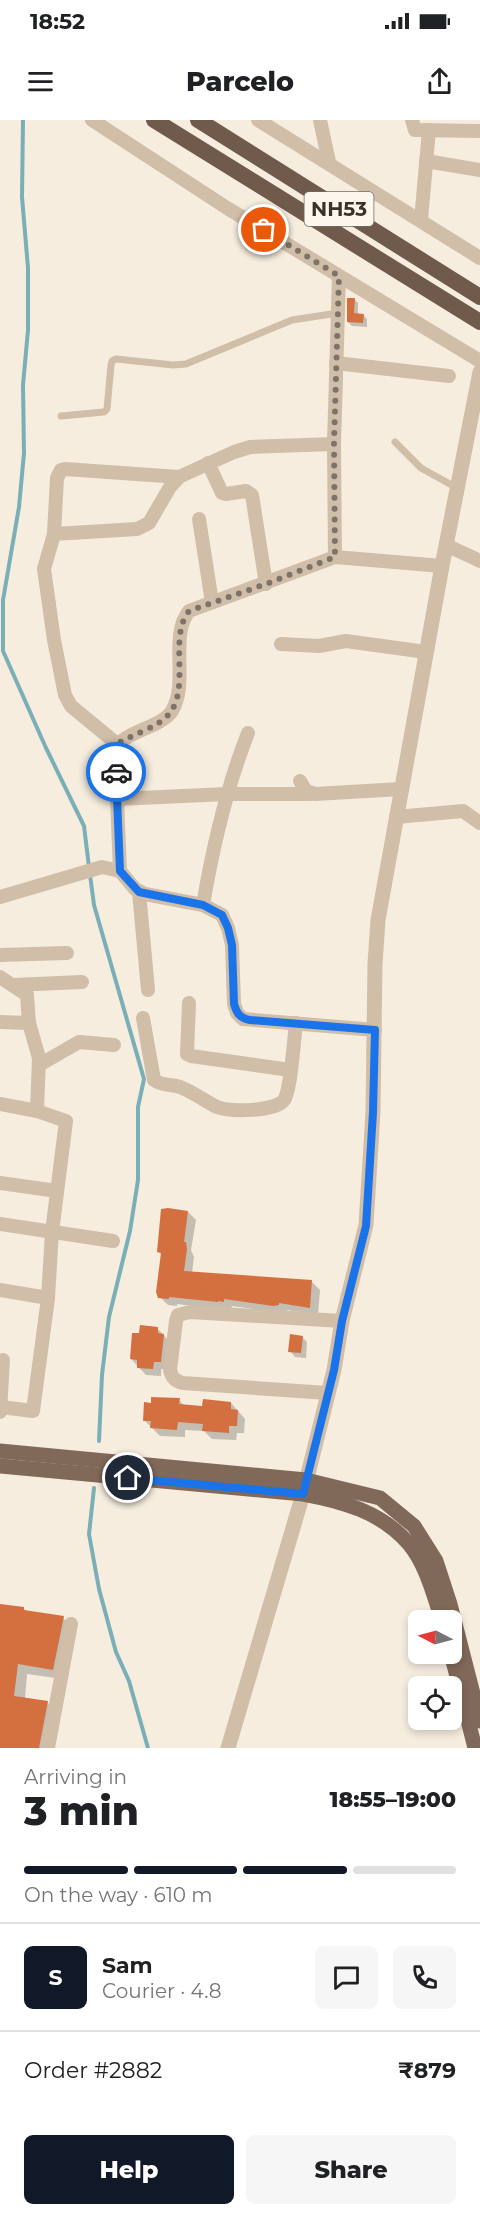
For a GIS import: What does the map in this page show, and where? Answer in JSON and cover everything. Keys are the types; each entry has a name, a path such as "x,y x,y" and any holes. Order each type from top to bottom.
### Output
{"highway":[{"name":"NH53","path":"154,120 480,322"},
{"name":"NH53","path":"198,120 244,151 480,297"}],"main road":[{"path":"0,1451 380,1498 414,1526 436,1561 450,1604 480,1721"},
{"path":"0,1466 305,1487 363,1510 393,1527 411,1545 435,1596 439,1610"},
{"path":"455,1664 476,1748"}],"street":[{"path":"92,120 227,207 480,361"},
{"path":"258,120 329,162 480,258"},
{"path":"320,120 329,162"},
{"path":"412,120 415,130 437,127 480,131"},
{"path":"421,220 426,161 437,127"},
{"path":"426,161 480,170"},
{"path":"335,557 334,444 339,276"},
{"path":"336,363 449,376"},
{"path":"228,1748 305,1487 366,1226 373,1112 375,964 378,920 442,566 480,372"},
{"path":"54,534 144,527 149,523 170,487 179,477 250,447 334,444"},
{"path":"208,464 222,493 246,491 252,495 266,584"},
{"path":"117,744 70,706 67,700 54,640 45,576 45,560 54,534 57,478 61,470 179,477"},
{"path":"199,519 212,602"},
{"path":"446,545 480,561"},
{"path":"117,744 171,713 178,692 182,624 189,611 335,557 442,566"},
{"path":"281,644 319,646 346,641 426,652"},
{"path":"203,905 214,841 248,733"},
{"path":"117,744 115,756 120,871"},
{"path":"300,781 310,794"},
{"path":"117,799 401,789"},
{"path":"396,817 463,811 480,823"},
{"path":"0,897 102,867 120,871 139,892 203,905 222,915 232,945 234,1004 237,1013 243,1019 375,1030"},
{"path":"139,892 148,990"},
{"path":"0,955 67,953"},
{"path":"0,976 27,995 29,1023 39,1058 38,1111"},
{"path":"13,986 82,982"},
{"path":"189,1003 186,1046 187,1053 191,1056 290,1070"},
{"path":"143,1018 154,1080 161,1084 181,1088 219,1107 245,1109 277,1107 286,1098 296,1023"},
{"path":"0,1022 29,1023"},
{"path":"39,1065 79,1042 114,1045"},
{"path":"0,1104 38,1111 66,1121 51,1232 48,1298 33,1411 1,1407"},
{"path":"0,1183 57,1191"},
{"path":"0,1224 113,1241"},
{"path":"0,1290 48,1298"},
{"path":"327,1393 177,1381 172,1377 170,1370 176,1321 178,1315 190,1312 342,1321"},
{"path":"0,1412 3,1360"},
{"path":"48,1748 71,1624"}],"lane":[{"path":"61,416 105,412 111,365 116,359 173,365 186,364 292,320 338,313"},
{"path":"395,442 422,468 457,488"}],"building":[{"path":"347,298 355,298 354,313 364,314 363,323 347,322"},
{"path":"161,1209 188,1211 184,1242 186,1242 187,1249 184,1271 312,1280 310,1308 279,1303 273,1306 224,1299 224,1302 218,1302 158,1298 156,1292 161,1253 157,1252"},
{"path":"140,1325 158,1327 158,1333 164,1334 161,1362 154,1362 153,1369 137,1368 137,1360 130,1359 132,1333 139,1333"},
{"path":"290,1334 303,1336 301,1353 288,1352"},
{"path":"151,1397 180,1398 179,1404 202,1406 203,1399 231,1402 231,1409 238,1410 237,1426 229,1426 229,1433 202,1431 203,1424 178,1422 177,1430 150,1428 151,1421 143,1421 144,1402 151,1403"},
{"path":"0,1604 64,1616 53,1670 18,1664 14,1696 48,1701 39,1748 0,1748"}],"waterway":[{"path":"23,120 22,197 28,268 28,330 23,385 24,453 19,507 3,600 3,651 84,826 89,867"},
{"path":"90,875 94,905 144,1079 138,1107 138,1180 130,1231 109,1317 102,1375 99,1441"},
{"path":"94,1488 89,1534 99,1589 116,1652 129,1681 148,1748"}],"way so far":[{"path":"116,772 117,744 165,718 174,707 178,692 182,624 189,611 335,557 334,444 339,276 264,230"}],"route":[{"path":"116,772 120,871 139,892 203,905 222,915 232,945 234,1004 237,1013 243,1019 375,1030 366,1226 342,1321 334,1370 303,1494 128,1478"}]}
